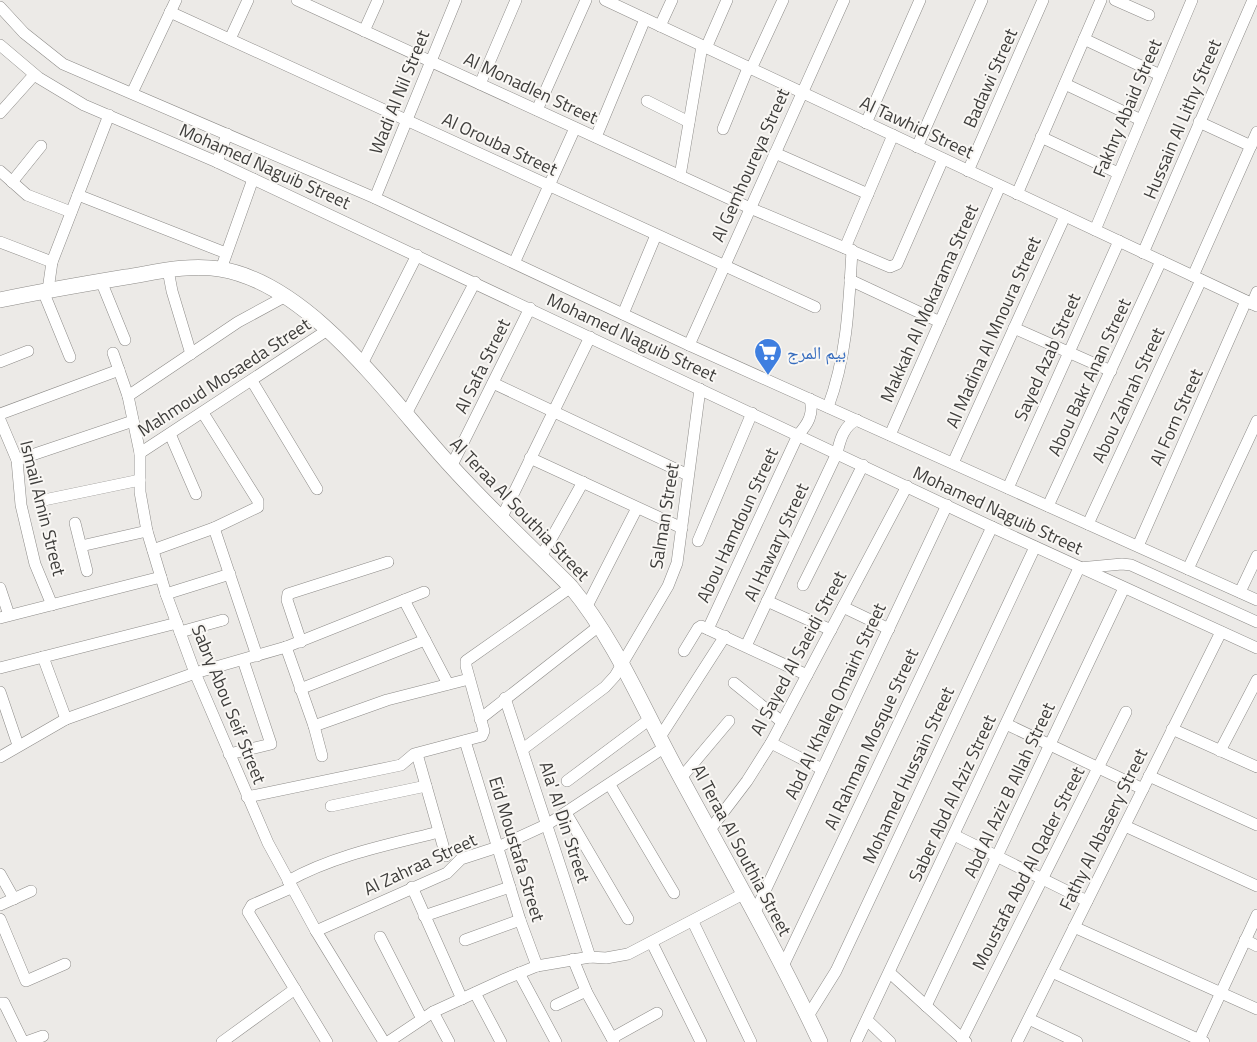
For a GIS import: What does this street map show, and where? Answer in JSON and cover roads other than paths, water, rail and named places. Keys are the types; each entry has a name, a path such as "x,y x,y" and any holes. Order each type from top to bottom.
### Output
{"street":[{"path":"132,94 176,0"},
{"path":"230,40 248,0"},
{"name":"Al Monadlen Street","path":"297,0 750,208 890,267 895,265 943,159"},
{"path":"364,31 378,0"},
{"name":"Wadi Al Nil Street","path":"375,198 456,0"},
{"path":"480,84 516,0"},
{"path":"537,110 586,0"},
{"name":"Al Tawhid Street","path":"606,0 1252,304"},
{"path":"660,26 672,0"},
{"path":"680,176 704,47 727,0"},
{"path":"723,129 783,0"},
{"name":"Al Gemhoureya Street","path":"689,344 844,0"},
{"path":"866,122 920,0"},
{"path":"917,147 982,0"},
{"name":"Badawi Street","path":"968,171 1044,0"},
{"path":"1017,194 1101,0"},
{"path":"1115,0 1150,15"},
{"name":"Fakhry Abaid Street","path":"1095,230 1192,0"},
{"name":"Hussain Al Lithy Street","path":"1143,253 1253,0"},
{"name":"Mohamed Naguib Street","path":"0,7 24,33 63,64 375,198 515,261 623,314 1257,600"},
{"name":"Al Orouba Street","path":"170,12 816,307"},
{"path":"596,137 646,19"},
{"path":"1084,39 1160,75"},
{"name":"Mohamed Naguib Street","path":"0,45 34,75 61,93 217,162 1034,547 1257,648"},
{"path":"0,113 34,75"},
{"path":"1064,84 1141,120"},
{"path":"647,101 689,122"},
{"path":"70,357 46,290 52,262 109,115"},
{"path":"1200,122 1251,146"},
{"path":"515,261 575,128"},
{"name":"Abou Zahrah Street","path":"1088,524 1197,278 1257,132"},
{"path":"217,162 227,134"},
{"path":"828,407 843,360 850,280 848,249 868,194 893,135"},
{"path":"1041,137 1118,174"},
{"path":"12,182 41,146"},
{"path":"775,153 868,194"},
{"path":"0,171 34,199 71,212"},
{"path":"221,269 253,179"},
{"name":"Makkah Al Mokarama Street","path":"890,435 1000,186"},
{"path":"78,195 226,253"},
{"name":"Al Madina Al Mnoura Street","path":"953,463 1065,216"},
{"path":"623,314 656,235"},
{"name":"Sayed Azab Street","path":"1008,488 1118,241"},
{"path":"0,242 52,262"},
{"path":"362,364 417,255"},
{"name":"Abou Bakr Anan Street","path":"1048,506 1161,262"},
{"name":"Al Teraa Al Southia Street","path":"0,300 46,290 186,267 221,269 243,275 286,296 326,331 362,364 452,467 542,557 587,606 623,666 709,831 745,893 820,1042"},
{"path":"168,270 172,291 191,354"},
{"path":"850,280 940,322"},
{"path":"101,281 125,340"},
{"path":"406,414 475,282"},
{"name":"Al Forn Street","path":"1138,546 1257,292"},
{"path":"128,396 238,322 286,296"},
{"name":"Al Safa Street","path":"452,467 530,308"},
{"path":"1014,328 1111,371"},
{"name":"Mahmoud Mosaeda Street","path":"140,453 326,331"},
{"path":"502,517 590,337"},
{"path":"0,362 28,351"},
{"name":"Sabry Abou Seif Street","path":"113,352 128,396 140,453 140,480 148,531 166,594 195,673 247,797 289,884 316,931 389,1041"},
{"path":"0,414 119,370"},
{"path":"252,380 317,489"},
{"path":"493,383 688,475"},
{"name":"Salman Street","path":"523,749 605,687 623,666 674,575 700,389"},
{"name":"Abou Hamdoun Street","path":"708,629 798,435 810,418 812,407 810,399"},
{"path":"153,550 214,528 256,510 258,507 258,501 203,413"},
{"path":"698,541 752,413"},
{"name":"Ismail Amin Street","path":"0,420 17,460 21,505 33,556 52,604"},
{"name":"Al Hawary Street","path":"746,646 837,453 846,429 852,422 857,420"},
{"path":"17,460 133,421"},
{"path":"1188,569 1257,421"},
{"path":"170,434 196,494"},
{"path":"530,458 682,528"},
{"path":"803,585 862,465"},
{"path":"44,500 140,480"},
{"path":"542,557 583,482"},
{"name":"Al Sayed Al Saeidi Street","path":"709,831 747,781 770,743 907,486"},
{"name":"Abd Al Khaleq Omairh Street","path":"755,912 947,505"},
{"path":"587,606 637,508"},
{"path":"75,523 86,571"},
{"name":"Al Rahman Mosque Street","path":"783,966 992,527"},
{"path":"214,528 257,656"},
{"path":"81,546 148,531"},
{"name":"Mohamed Hussain Street","path":"808,1016 836,971 1034,547"},
{"path":"1240,592 1257,556"},
{"path":"301,642 287,600 288,594 388,562"},
{"path":"1079,568 1122,564 1131,565 1257,622"},
{"name":"Saber Abd Al Aziz Street","path":"856,1042 1079,568"},
{"path":"166,594 230,574"},
{"path":"0,588 5,616 161,577"},
{"path":"247,797 401,765 412,755 483,735 466,661 570,587"},
{"name":"Abd Al Aziz B Allah Street","path":"926,1006 1124,588"},
{"path":"0,757 66,718 195,673 286,648 424,592"},
{"path":"404,600 448,684"},
{"path":"767,601 831,630"},
{"path":"843,607 889,629"},
{"path":"0,668 179,627 223,620"},
{"path":"480,719 600,626"},
{"path":"684,652 699,627 725,636 807,675"},
{"name":"Fathy Al Abasery Street","path":"1017,1042 1221,632"},
{"path":"662,742 725,636"},
{"path":"300,689 425,640"},
{"path":"286,648 314,726 322,756"},
{"path":"43,657 66,718"},
{"path":"229,754 272,744 243,660"},
{"path":"314,726 387,700 469,680"},
{"path":"1220,750 1257,680"},
{"path":"734,683 782,722"},
{"path":"0,692 18,745"},
{"name":"Ala' Al Din Street","path":"505,698 548,824 590,957"},
{"name":"Moustafa Abd Al Qader Street","path":"964,1040 1126,712"},
{"path":"566,781 650,719"},
{"path":"681,778 729,721"},
{"path":"1006,724 1143,789"},
{"path":"1172,729 1257,767"},
{"name":"Eid Moustafa Street","path":"465,741 520,920 537,966"},
{"name":"Al Zahraa Street","path":"316,931 447,873 461,859 498,847 548,824 610,785 662,742"},
{"path":"770,743 822,769"},
{"path":"416,754 446,856"},
{"path":"1149,776 1257,825"},
{"path":"610,785 674,893"},
{"path":"331,806 426,786"},
{"path":"566,813 628,919"},
{"path":"1125,826 1257,886"},
{"path":"322,1040 295,990 248,912 252,905 342,856 439,832"},
{"path":"954,835 1087,901"},
{"path":"0,874 14,899"},
{"path":"412,887 462,999"},
{"path":"424,916 510,887"},
{"path":"0,905 31,891"},
{"path":"389,1041 433,1012 519,973 537,966 573,959 606,958 628,954 693,922 745,893"},
{"path":"1052,972 1201,1041 1257,916"},
{"path":"0,919 26,981 65,964"},
{"path":"465,940 520,920"},
{"path":"693,922 751,1042"},
{"path":"1074,927 1257,1009"},
{"path":"380,937 422,1019"},
{"path":"1245,940 1257,946"},
{"path":"652,943 701,1042"},
{"path":"573,959 586,991 613,1040 657,1014"},
{"path":"519,973 556,1042"},
{"path":"890,973 964,1040"},
{"path":"222,1042 295,990"},
{"path":"556,1005 586,991"},
{"path":"474,993 501,1042"},
{"path":"0,1003 4,1002 25,1042 43,1036"},
{"path":"433,1012 449,1042"},
{"path":"1029,1019 1077,1042"},
{"path":"868,1020 890,1042"}],"place":[{"name":"بيم المرج","path":"768,376"}]}
